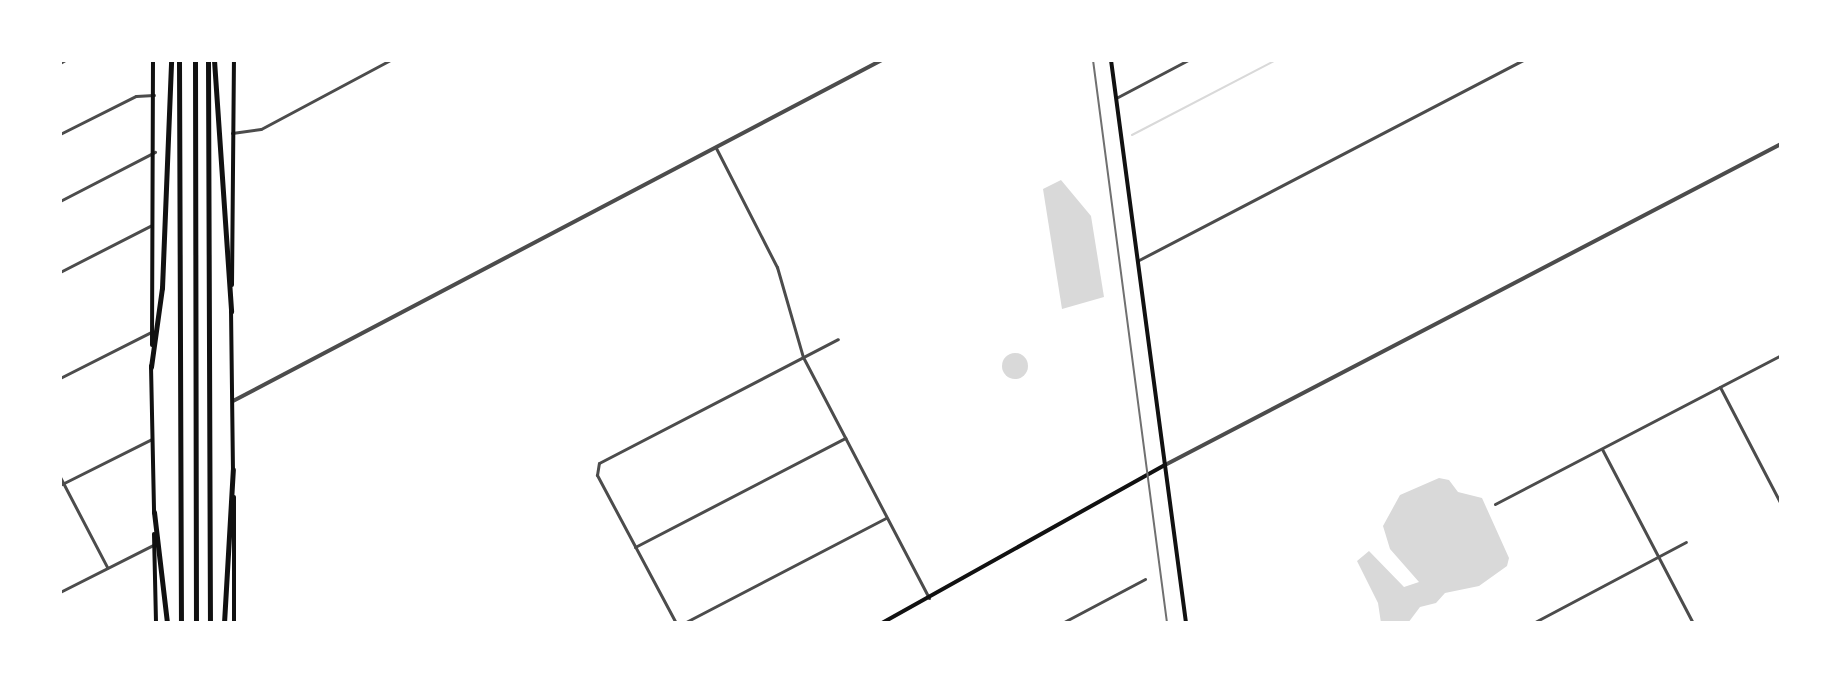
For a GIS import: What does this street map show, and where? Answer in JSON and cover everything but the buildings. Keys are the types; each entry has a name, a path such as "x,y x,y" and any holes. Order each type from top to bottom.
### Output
{"highway":[{"path":"151,367 162,288 171,60"},
{"path":"179,60 181,623"},
{"path":"195,60 196,623"},
{"path":"208,60 210,623"},
{"path":"214,60 231,311"},
{"path":"224,623 233,469"},
{"path":"154,512 167,623"}],"main road":[{"path":"153,60 155,152 151,367 156,623"},
{"path":"234,60 231,311 234,623"},
{"path":"1111,60 1186,623"},
{"path":"882,623 1165,465"}],"street":[{"path":"232,133 261,129 390,60"},
{"path":"233,401 882,60"},
{"path":"1116,98 1188,60"},
{"path":"1137,261 1523,60"},
{"path":"60,134 136,96 154,95"},
{"path":"1165,465 1781,144"},
{"path":"716,148 777,267 803,357 929,598"},
{"path":"60,201 155,152"},
{"path":"60,272 152,225"},
{"path":"60,378 153,331"},
{"path":"676,623 597,475 599,463 838,339"},
{"path":"1495,504 1781,355"},
{"path":"1720,386 1781,504"},
{"path":"635,547 845,438"},
{"path":"62,484 152,439"},
{"path":"1601,448 1693,623"},
{"path":"60,477 107,567"},
{"path":"684,623 886,518"},
{"path":"1533,623 1686,542"},
{"path":"60,592 154,545"},
{"path":"1062,623 1145,579"}],"shaded area":[{"path":"1061,180 1091,216 1104,297 1062,309 1043,189"},
{"path":"1015,353 1024,357 1028,366 1024,375 1015,379 1006,375 1002,366 1006,357"},
{"path":"1439,478 1449,480 1458,492 1482,498 1509,558 1507,566 1479,586 1445,593 1436,603 1420,607 1408,623 1381,623 1378,603 1357,561 1369,551 1404,587 1419,582 1390,549 1383,526 1400,495"}],"waterway":[{"path":"1132,135 1276,60"}],"railway":[{"path":"1093,60 1167,623"}]}
